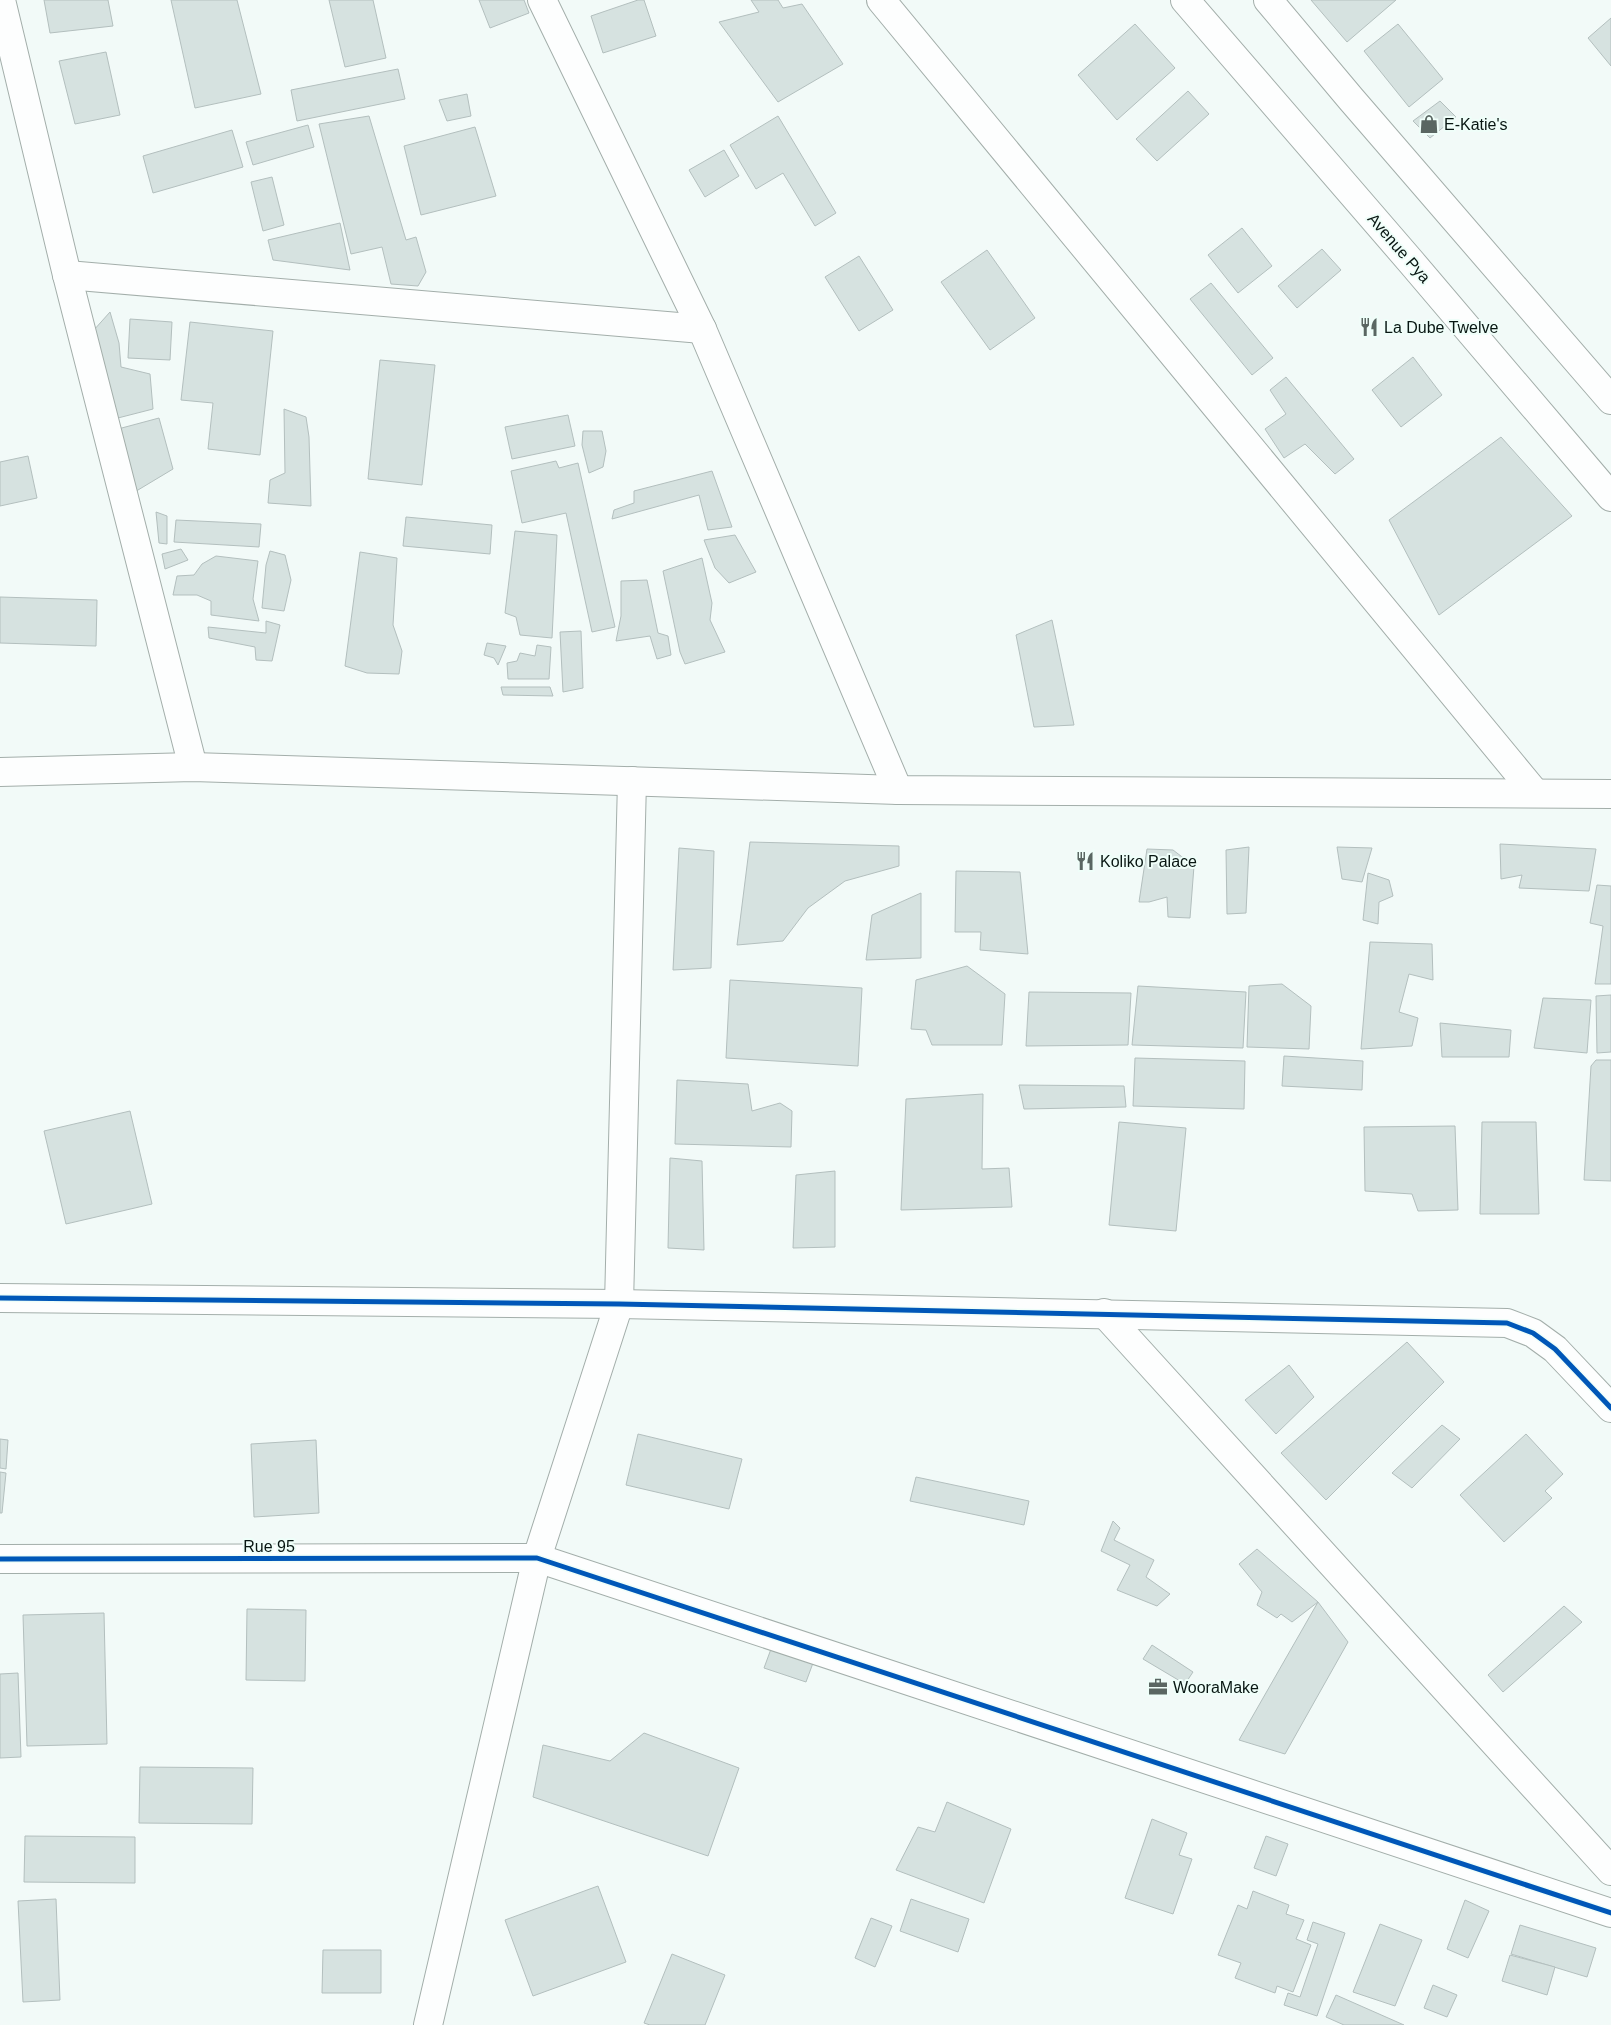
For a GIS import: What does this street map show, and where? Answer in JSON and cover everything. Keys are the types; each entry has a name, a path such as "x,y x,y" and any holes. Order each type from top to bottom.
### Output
{"street":[{"path":"1,0 67,276 193,767"},
{"path":"542,0 702,329 898,790"},
{"path":"881,0 1535,793"},
{"name":"Avenue Pya","path":"1185,0 1611,497"},
{"path":"1268,0 1611,400"},
{"path":"67,276 702,329"},
{"path":"0,772 193,767 898,790 1611,794"},
{"path":"428,2025 537,1558 620,1304 632,781"},
{"path":"0,1298 620,1304 1507,1323 1533,1333 1555,1349 1611,1408"},
{"path":"1104,1313 1611,1872"},
{"name":"Rue 95","path":"0,1559 537,1558 1611,1912"}],"building":[{"path":"44,0 108,0 113,26 50,33"},
{"path":"171,0 237,0 261,94 195,108"},
{"path":"329,0 373,0 386,58 345,67"},
{"path":"479,0 524,0 529,13 490,28"},
{"path":"638,0 644,0 656,36 603,53 591,16"},
{"path":"751,0 778,0 783,8 802,4 843,64 778,102 719,22 759,12"},
{"path":"1311,0 1396,0 1347,42"},
{"path":"1611,18 1611,66 1588,38"},
{"path":"1135,24 1175,68 1117,120 1078,75"},
{"path":"1398,24 1443,79 1409,107 1364,51"},
{"path":"106,52 120,115 75,124 59,61"},
{"path":"398,69 405,99 297,121 291,90"},
{"path":"1188,91 1209,114 1157,161 1136,139"},
{"path":"467,94 471,116 447,121 439,100"},
{"path":"1440,101 1456,117 1430,138 1413,121"},
{"path":"369,116 406,240 416,237 426,272 418,286 391,284 382,247 351,254 319,124"},
{"path":"778,116 836,213 815,226 783,173 756,189 730,145"},
{"path":"308,125 314,147 253,165 246,142"},
{"path":"475,127 496,196 421,215 404,146"},
{"path":"232,130 243,167 153,193 143,156"},
{"path":"724,150 739,176 705,197 689,170"},
{"path":"272,177 284,225 263,231 251,182"},
{"path":"340,223 350,270 273,260 268,240"},
{"path":"1242,228 1272,266 1238,293 1208,255"},
{"path":"1322,249 1341,270 1297,308 1278,286"},
{"path":"987,250 1035,318 990,350 941,282"},
{"path":"859,256 893,310 859,331 825,277"},
{"path":"1211,283 1273,358 1252,375 1190,299"},
{"path":"110,312 119,343 121,367 150,374 153,409 114,419 93,331"},
{"path":"130,319 172,322 170,360 128,358"},
{"path":"190,322 273,331 260,455 208,449 213,403 181,400"},
{"path":"1413,357 1442,395 1401,427 1372,390"},
{"path":"380,360 435,365 422,485 368,479"},
{"path":"1286,377 1354,459 1335,474 1305,444 1284,458 1265,429 1286,414 1270,390"},
{"path":"284,409 306,417 309,437 311,506 268,503 270,480 285,473"},
{"path":"568,415 575,446 512,459 505,427"},
{"path":"159,418 173,469 133,493 118,429"},
{"path":"583,431 602,431 606,451 603,467 589,473 582,445"},
{"path":"1501,437 1572,516 1439,615 1389,520"},
{"path":"28,456 37,498 0,506 0,462"},
{"path":"556,461 559,468 578,463 615,627 592,632 566,513 522,523 511,471"},
{"path":"712,471 732,527 708,530 699,495 612,519 614,510 634,503 634,491"},
{"path":"156,512 167,516 167,544 159,543"},
{"path":"406,517 492,525 490,554 403,546"},
{"path":"176,520 261,524 259,547 174,542"},
{"path":"515,531 557,535 552,638 520,635 516,617 505,613"},
{"path":"735,535 756,572 729,583 715,568 704,540"},
{"path":"181,549 188,560 165,569 162,554"},
{"path":"270,551 285,555 291,580 284,611 262,608 266,565"},
{"path":"360,552 397,558 393,625 402,651 399,674 367,673 345,666"},
{"path":"216,556 258,561 253,599 259,621 211,615 211,601 197,595 173,595 177,576 194,575 202,564"},
{"path":"702,558 712,603 710,620 725,652 685,664 680,652 663,571"},
{"path":"647,580 658,633 668,636 671,655 657,659 650,636 616,641 621,616 621,581"},
{"path":"0,597 97,600 96,646 0,643"},
{"path":"1052,620 1074,725 1034,727 1016,635"},
{"path":"266,621 280,625 272,661 256,660 255,647 209,638 208,627 266,633"},
{"path":"581,631 583,688 563,692 560,632"},
{"path":"487,643 506,646 498,665 494,658 484,655"},
{"path":"537,645 551,647 549,679 508,679 507,663 517,661 520,653 535,656"},
{"path":"501,687 550,687 553,696 503,695"},
{"path":"750,842 899,846 899,866 845,881 808,908 783,941 737,945"},
{"path":"1500,844 1596,849 1589,891 1519,888 1522,875 1501,879"},
{"path":"1249,847 1246,913 1227,914 1226,850"},
{"path":"1337,847 1372,848 1362,882 1342,879"},
{"path":"679,848 714,851 711,968 673,970"},
{"path":"1147,849 1173,850 1194,866 1190,918 1168,917 1167,897 1149,902 1139,902"},
{"path":"956,871 1020,872 1028,954 980,950 981,932 955,932"},
{"path":"1368,873 1389,880 1393,896 1379,902 1378,924 1363,920"},
{"path":"1597,885 1611,886 1611,984 1595,984 1603,926 1590,923"},
{"path":"921,893 921,958 866,960 872,915"},
{"path":"1370,942 1432,944 1433,980 1409,974 1399,1012 1418,1018 1412,1046 1361,1049"},
{"path":"967,966 1005,994 1002,1045 932,1045 926,1030 911,1029 916,980"},
{"path":"730,980 862,988 858,1066 726,1058"},
{"path":"1282,984 1311,1006 1309,1049 1247,1047 1249,986"},
{"path":"1138,986 1246,992 1243,1048 1132,1045"},
{"path":"1029,992 1131,993 1128,1045 1026,1046"},
{"path":"1611,995 1611,1052 1597,1053 1596,996"},
{"path":"1543,998 1591,1000 1587,1053 1534,1048"},
{"path":"1440,1023 1511,1030 1509,1057 1442,1057"},
{"path":"1284,1056 1363,1061 1362,1090 1282,1086"},
{"path":"1135,1058 1245,1061 1244,1109 1133,1106"},
{"path":"1596,1060 1611,1060 1611,1181 1584,1180 1591,1066"},
{"path":"677,1080 748,1084 752,1111 780,1103 792,1111 791,1147 675,1144"},
{"path":"1019,1085 1124,1086 1126,1107 1024,1109"},
{"path":"983,1094 982,1169 1009,1168 1012,1207 901,1210 906,1099"},
{"path":"130,1111 152,1204 66,1224 44,1131"},
{"path":"1119,1122 1186,1128 1176,1231 1109,1225"},
{"path":"1482,1122 1536,1122 1539,1214 1480,1214"},
{"path":"1455,1126 1458,1210 1418,1211 1412,1194 1365,1191 1364,1127"},
{"path":"670,1158 702,1161 704,1250 668,1248"},
{"path":"835,1171 835,1247 793,1248 796,1175"},
{"path":"1407,1342 1444,1382 1326,1500 1281,1453"},
{"path":"1289,1365 1314,1397 1276,1434 1245,1400"},
{"path":"1442,1425 1460,1439 1412,1488 1392,1473"},
{"path":"638,1434 742,1459 729,1509 626,1485"},
{"path":"1526,1434 1563,1474 1545,1491 1552,1498 1504,1542 1460,1495"},
{"path":"0,1439 8,1440 6,1469 0,1468"},
{"path":"316,1440 319,1513 254,1517 251,1444"},
{"path":"0,1472 6,1473 2,1513 0,1513"},
{"path":"916,1477 1029,1501 1024,1525 910,1501"},
{"path":"1113,1521 1120,1528 1114,1540 1154,1560 1146,1577 1170,1594 1157,1606 1117,1590 1130,1565 1101,1551"},
{"path":"1257,1549 1318,1602 1292,1622 1281,1614 1277,1618 1257,1605 1262,1592 1239,1564"},
{"path":"1318,1602 1348,1642 1285,1754 1239,1740"},
{"path":"1564,1606 1582,1622 1503,1692 1488,1675"},
{"path":"247,1609 306,1610 305,1681 246,1680"},
{"path":"104,1613 107,1744 27,1746 23,1615"},
{"path":"1152,1645 1193,1672 1185,1684 1143,1659"},
{"path":"771,1649 813,1663 806,1682 764,1668"},
{"path":"18,1673 21,1757 0,1758 0,1674"},
{"path":"644,1733 739,1768 708,1856 533,1797 543,1745 610,1761"},
{"path":"140,1767 253,1768 252,1824 139,1823"},
{"path":"947,1802 1011,1829 984,1903 896,1870 918,1827 935,1832"},
{"path":"1152,1819 1187,1833 1179,1855 1192,1859 1173,1914 1125,1898"},
{"path":"25,1836 135,1837 135,1883 24,1882"},
{"path":"1266,1836 1288,1844 1276,1876 1254,1868"},
{"path":"598,1886 626,1962 533,1996 505,1920"},
{"path":"1253,1891 1289,1905 1286,1914 1304,1920 1296,1939 1311,1945 1293,1992 1277,1986 1275,1993 1235,1978 1241,1963 1218,1955 1238,1905 1247,1909"},
{"path":"56,1899 60,2000 23,2002 18,1901"},
{"path":"911,1899 969,1919 958,1952 900,1931"},
{"path":"1465,1900 1489,1911 1468,1958 1447,1949"},
{"path":"871,1918 892,1926 875,1967 855,1958"},
{"path":"1313,1922 1345,1933 1317,2016 1284,2005 1288,1993 1300,1997 1318,1944 1307,1940"},
{"path":"1380,1924 1422,1940 1395,2006 1353,1992"},
{"path":"1520,1925 1596,1948 1587,1977 1511,1954"},
{"path":"323,1950 381,1950 381,1993 322,1993"},
{"path":"672,1954 725,1975 705,2025 650,2025 644,2023"},
{"path":"1510,1955 1555,1967 1547,1995 1502,1981"},
{"path":"1433,1985 1457,1995 1447,2017 1424,2008"},
{"path":"1336,1995 1404,2025 1344,2025 1326,2017"}],"cycle path":[{"path":"0,1298 619,1304 1507,1323 1533,1333 1555,1349 1611,1408"},
{"path":"0,1559 537,1558 1611,1913"}],"place":[{"name":"E-Katie's","path":"1429,124"},
{"name":"La Dube Twelve","path":"1369,327"},
{"name":"Koliko Palace","path":"1085,861"},
{"name":"WooraMake","path":"1158,1687"}]}
